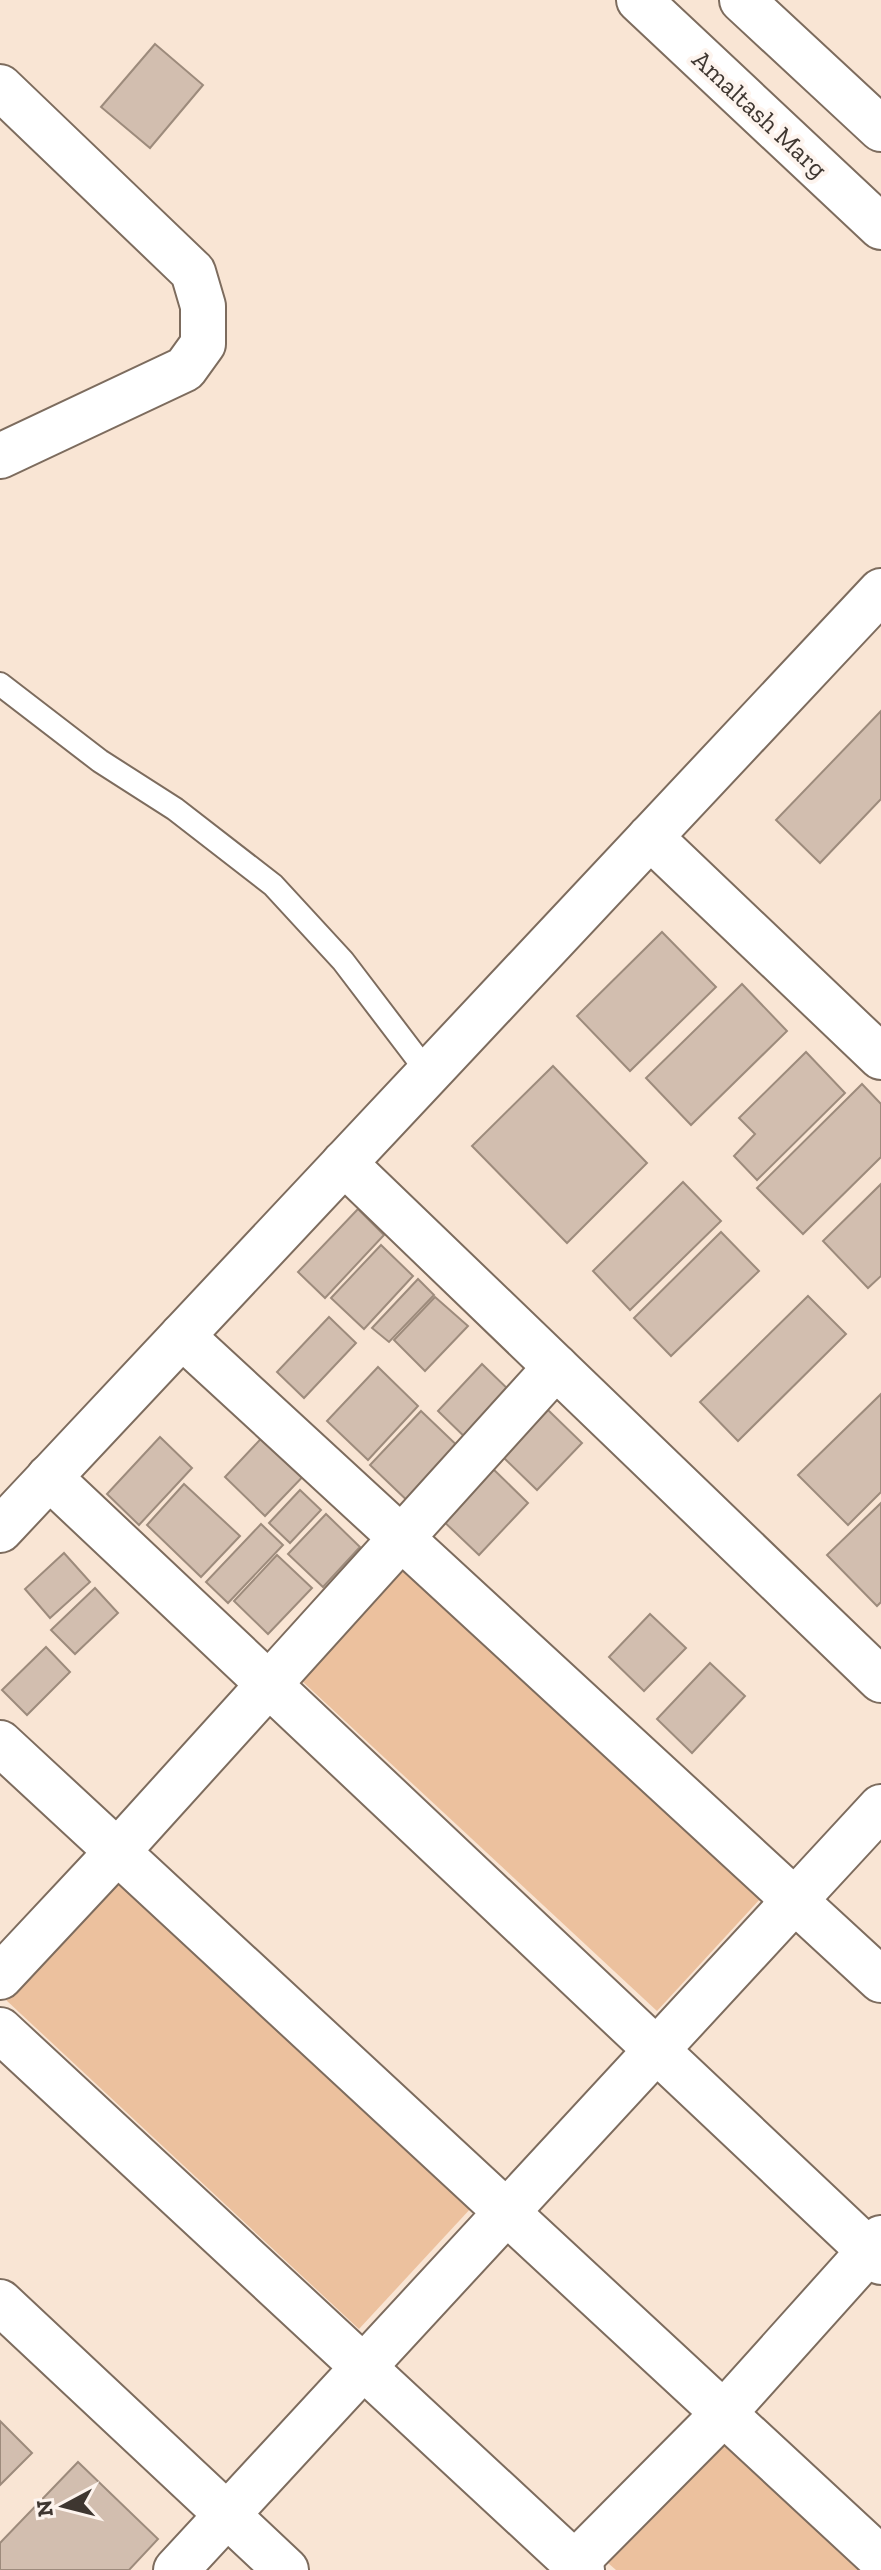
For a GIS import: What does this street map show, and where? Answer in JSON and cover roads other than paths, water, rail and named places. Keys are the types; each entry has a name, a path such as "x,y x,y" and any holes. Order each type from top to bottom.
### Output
{"street":[{"name":"Amaltash Marg","path":"639,0 881,227"},
{"path":"742,0 881,129"},
{"path":"0,87 193,272 203,306 203,344 185,369 0,456"},
{"path":"0,1530 881,591"},
{"path":"650,837 881,1057"},
{"path":"344,1163 881,1680"},
{"path":"182,1336 881,1980"},
{"path":"0,1977 556,1367"},
{"path":"0,2030 578,2566 877,2250 656,2050 49,1477"},
{"path":"0,1743 881,2559"},
{"path":"176,2570 881,1807"},
{"path":"0,2302 286,2570"}],"lane":[{"path":"0,684 100,761 175,809 273,885 343,961 429,1074"}]}
